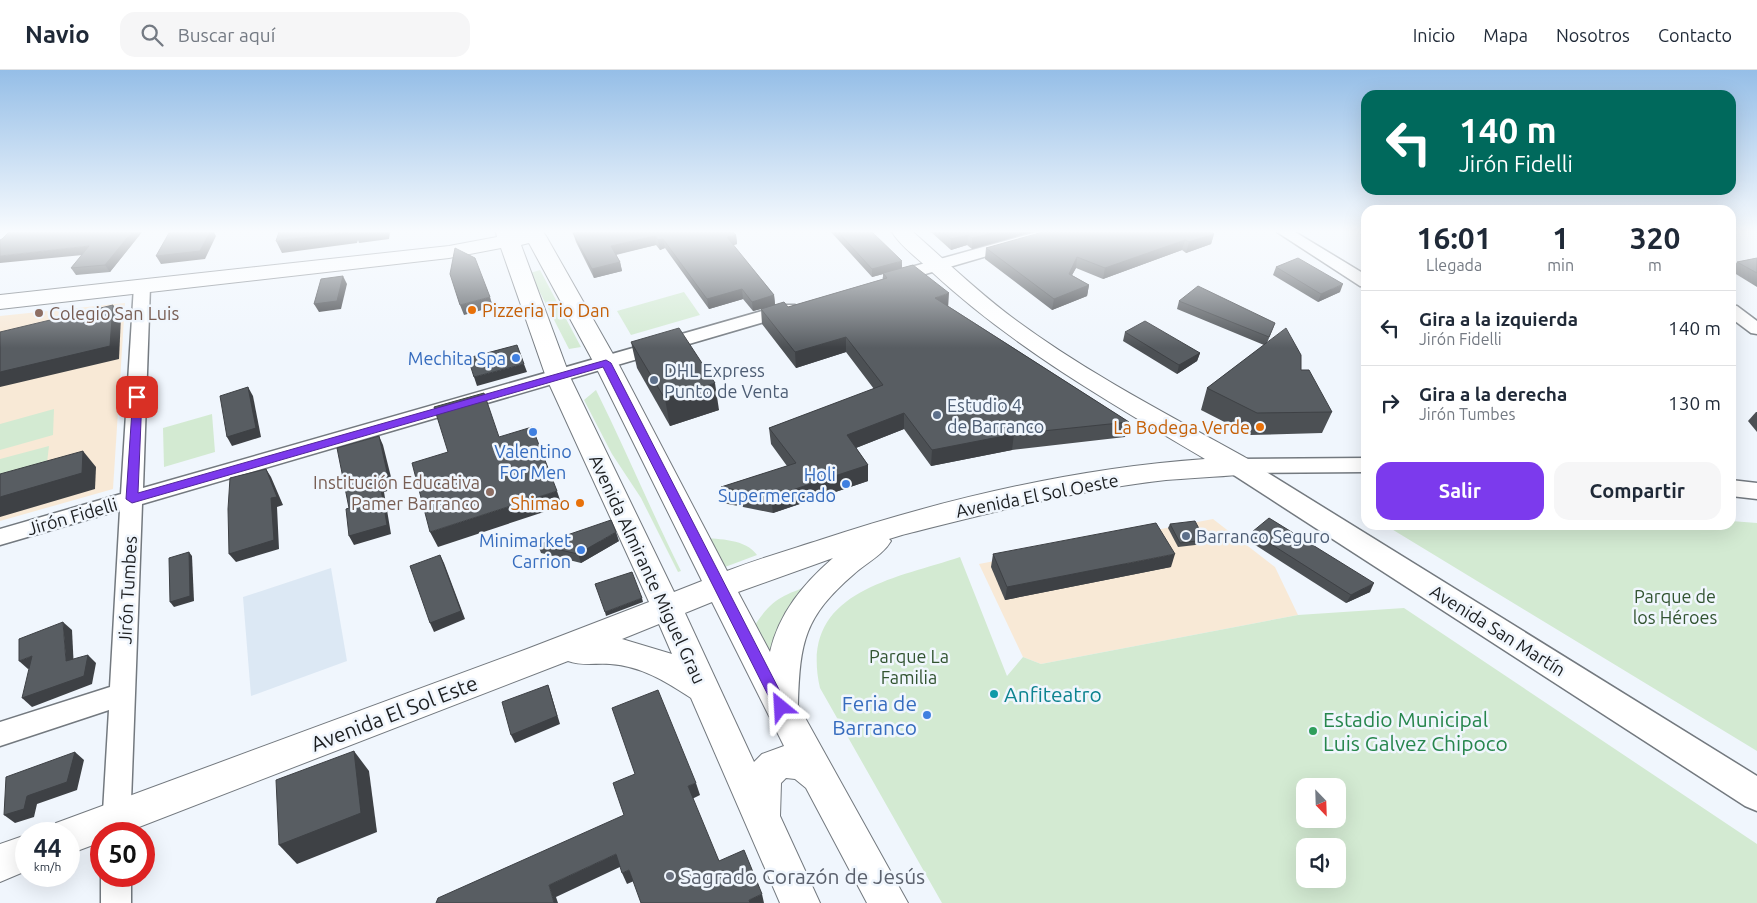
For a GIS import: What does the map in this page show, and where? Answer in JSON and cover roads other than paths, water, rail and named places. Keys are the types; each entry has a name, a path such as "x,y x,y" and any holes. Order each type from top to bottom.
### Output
{"main road":[{"path":"0,302 279,271"},
{"name":"Avenida Almirante Miguel Grau","path":"520,271 558,377 667,608 800,903"},
{"path":"562,271 719,587 781,707 888,903"},
{"path":"944,271 983,306 1059,361 1238,466"},
{"name":"Avenida El Sol Oeste","path":"719,587 795,558 898,525 1018,496 1165,471 1238,466"},
{"path":"781,707 782,666 786,646 791,631 803,608 814,593 844,563 898,525"},
{"name":"Avenida El Sol Este","path":"126,822 719,587"},
{"path":"560,650 603,649 640,654 674,668 703,688"},
{"path":"766,829 760,787 766,772 781,763 792,762 808,766 820,778"},
{"path":"0,863 15,857"}],"street":[{"path":"880,282 918,271"},
{"path":"1348,271 1361,279"},
{"name":"Jirón Tumbes","path":"116,822 142,286"},
{"name":"Jirón Fidelli","path":"0,537 804,305"},
{"path":"1736,314 1757,329"},
{"name":"Avenida El Sol Oeste","path":"1238,466 1361,466"},
{"name":"Avenida San Martín","path":"1238,466 1757,795"},
{"path":"1736,489 1757,491"},
{"path":"0,734 121,695"},
{"path":"116,887 116,903"}],"place":[{"name":"Pizzeria Tio Dan","path":"472,310"},
{"name":"Colegio San Luis","path":"39,313"},
{"name":"Mechita Spa","path":"516,358"},
{"name":"DHL Express Punto de Venta","path":"654,380"},
{"name":"Estudio 4 de Barranco","path":"937,415"},
{"name":"La Bodega Verde","path":"1260,427"},
{"name":"Valentino For Men","path":"533,432"},
{"name":"Holi Supermercado","path":"846,484"},
{"name":"Institución Educativa Pamer Barranco","path":"490,492"},
{"name":"Shimao","path":"580,503"},
{"name":"Barranco Seguro","path":"1186,536"},
{"name":"Minimarket Carrion","path":"581,550"},
{"name":"Anfiteatro","path":"994,694"},
{"name":"Feria de Barranco","path":"927,715"},
{"name":"Estadio Municipal Luis Galvez Chipoco","path":"1313,731"},
{"name":"Sagrado Corazón de Jesús","path":"670,876"}],"park label":[{"name":"Parque de los Héroes","path":"1675,606"},
{"name":"Parque La Familia","path":"909,666"}]}
